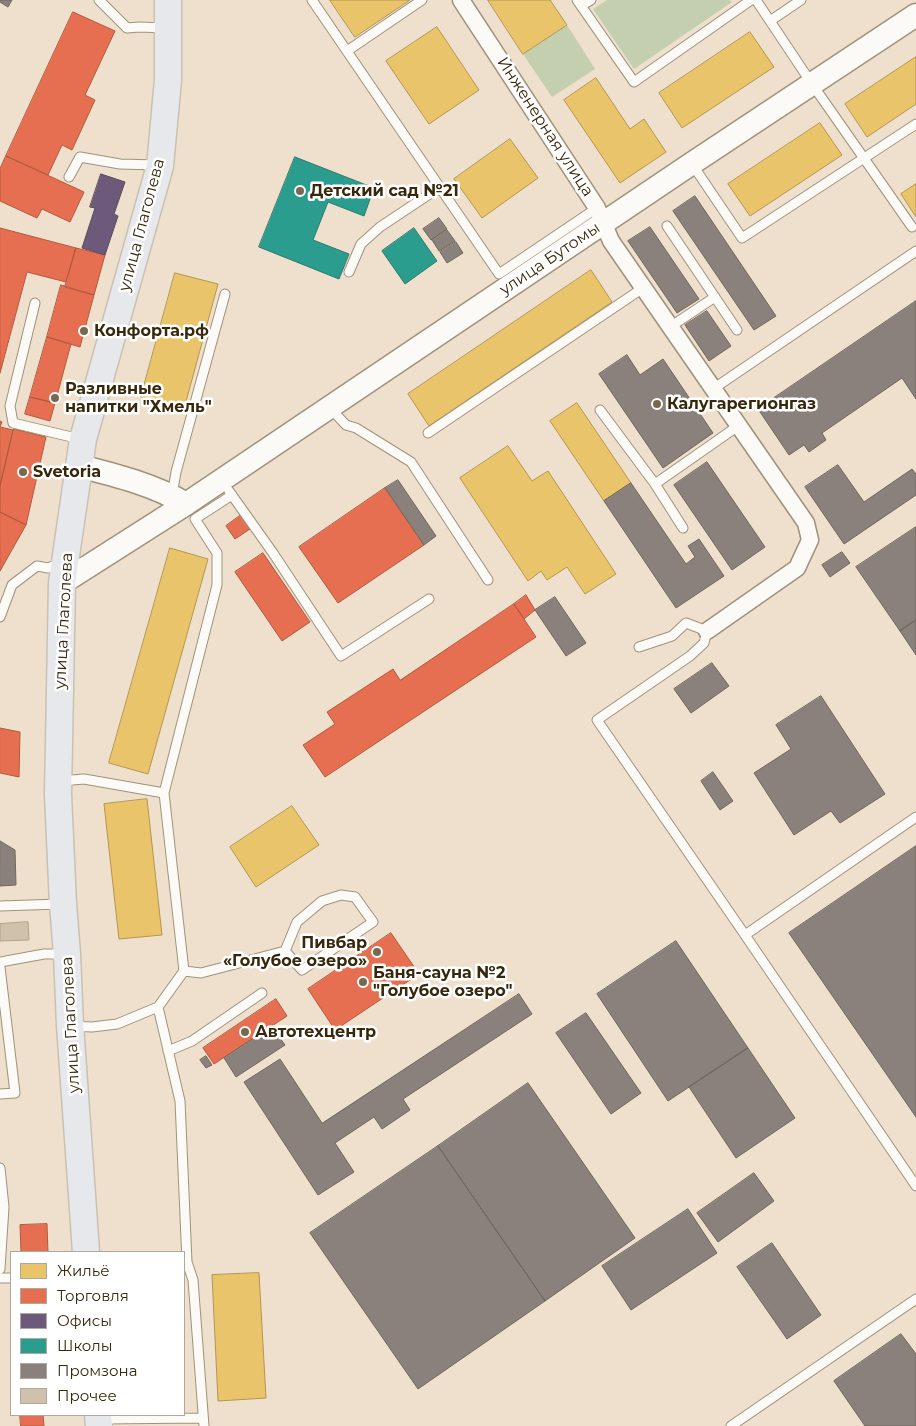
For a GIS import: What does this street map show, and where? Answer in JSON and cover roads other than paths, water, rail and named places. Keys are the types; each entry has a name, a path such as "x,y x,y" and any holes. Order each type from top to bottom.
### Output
{"main road":[{"name":"улица Глаголева","path":"86,1251 70,1026 58,782 64,572 83,440 160,166 168,80 168,0"}],"street":[{"name":"Инженерная улица","path":"461,0 601,215 611,241 806,523 810,540 797,568 706,630"},
{"name":"улица Бутомы","path":"64,572 184,506 227,488 329,407 601,215 691,164 916,15"},
{"path":"79,466 111,474 184,506"}],"lane":[{"path":"99,0 127,28 168,28"},
{"path":"312,0 499,274 601,215"},
{"path":"347,51 422,0"},
{"path":"591,0 579,3 634,82 751,0"},
{"path":"756,0 912,227"},
{"path":"770,21 801,0"},
{"path":"691,164 742,238 916,124"},
{"path":"69,178 80,157 120,164 160,166"},
{"path":"349,272 361,244 380,227 440,187"},
{"path":"667,226 737,330"},
{"path":"713,390 916,251"},
{"path":"428,433 644,288"},
{"path":"70,1026 117,1024 158,1007 184,971 164,793 218,585 217,553 184,506 176,472 225,294"},
{"path":"670,327 714,297"},
{"path":"35,303 10,406 14,423 83,440"},
{"path":"329,407 346,425 356,428 411,462 488,580"},
{"path":"600,410 655,484 683,528"},
{"path":"655,484 738,426"},
{"path":"227,488 255,526 341,656 429,599"},
{"path":"0,617 12,586 37,566 64,572"},
{"path":"639,647 672,636 686,623 706,630 704,643 690,656 597,720 916,1186"},
{"path":"58,782 84,779 164,793"},
{"path":"745,935 916,817"},
{"path":"341,895 355,897 373,922 302,970 285,951 297,922 322,901 341,895"},
{"path":"0,906 63,904"},
{"path":"184,971 201,973 285,951"},
{"path":"0,962 44,954 67,954"},
{"path":"0,967 15,1093 0,1094"},
{"path":"168,1051 192,1041 262,993"},
{"path":"158,1007 180,1101 185,1251"},
{"path":"0,1168 4,1206 0,1269"},
{"path":"98,1420 204,1422 193,1280 185,1262"},
{"path":"731,1426 916,1299"}],"place":[{"name":"Детский сад №21","path":"300,191"},
{"name":"Конфорта.рф","path":"84,331"},
{"name":"Разливные напитки \"Хмель\"","path":"55,398"},
{"name":"Калугарегионгаз","path":"657,404"},
{"name":"Svetoria","path":"23,472"},
{"name":"Пивбар «Голубое озеро»","path":"377,952"},
{"name":"Баня-сауна №2 \"Голубое озеро\"","path":"363,982"},
{"name":"Автотехцентр","path":"245,1032"}]}
